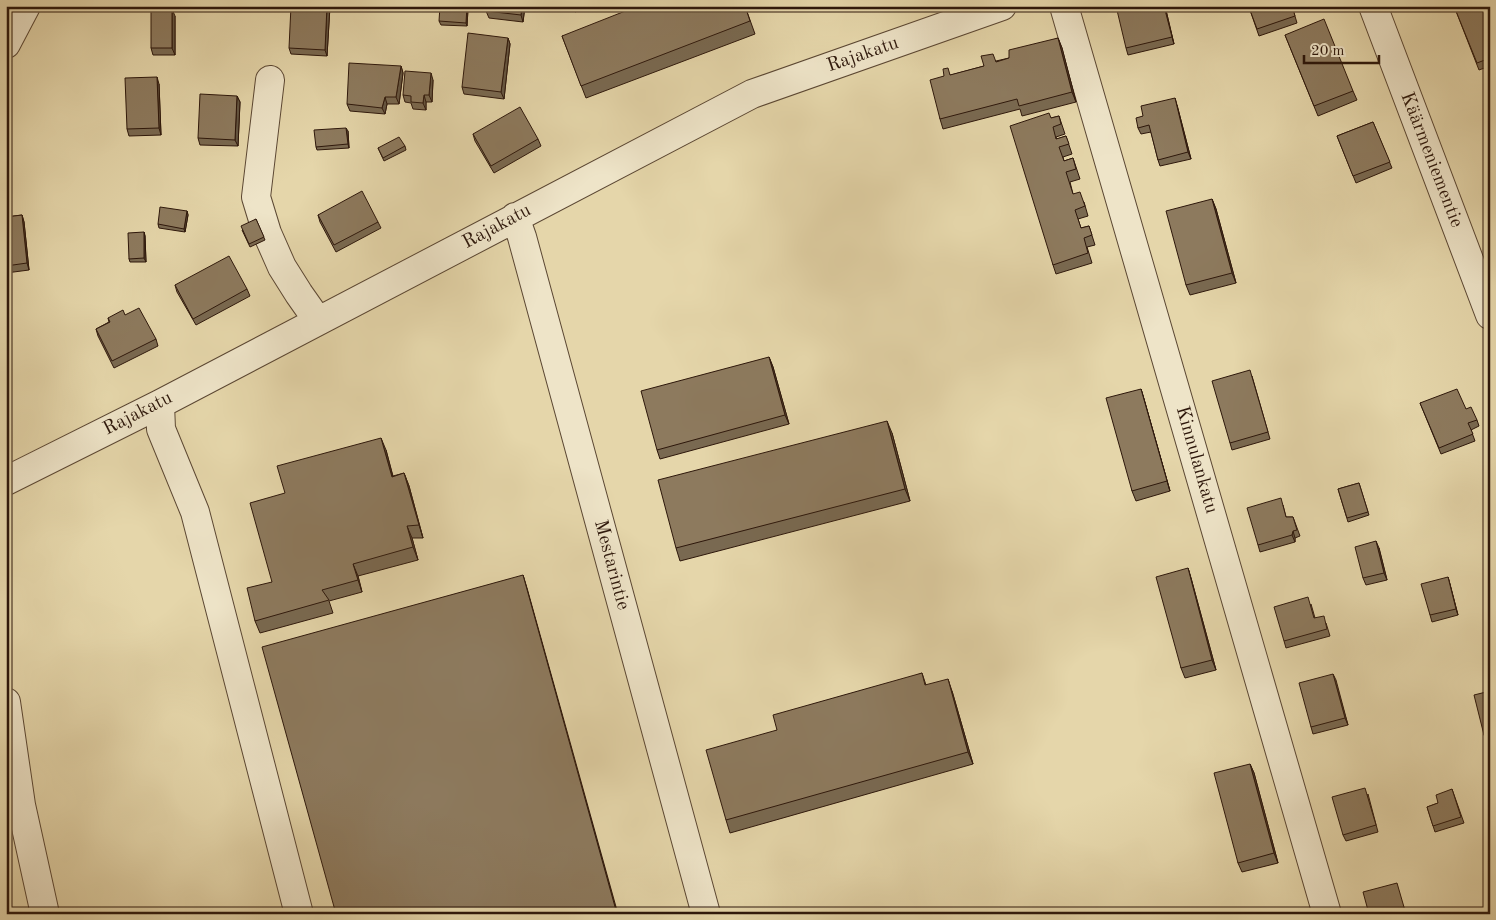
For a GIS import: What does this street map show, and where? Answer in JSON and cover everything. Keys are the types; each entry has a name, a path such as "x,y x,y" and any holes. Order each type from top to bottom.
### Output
{"street":[{"path":"6,44 26,6"},
{"name":"Rajakatu","path":"6,481 160,404 752,94 1002,6"},
{"name":"Kinnulankatu","path":"1064,6 1327,914"},
{"name":"Käärmeniementie","path":"1373,6 1490,315"},
{"path":"270,80 256,197 282,267 298,294 318,321"},
{"name":"Mestarintie","path":"515,217 706,914"},
{"path":"160,404 161,430 195,512 299,914"},
{"path":"6,702 21,805 45,914"}],"building":[{"path":"291,6 327,6 325,50 289,48"},
{"path":"440,6 467,6 466,23 439,21"},
{"path":"487,6 522,6 521,15 486,11"},
{"path":"638,6 745,6 750,21 581,86 562,36"},
{"path":"1116,6 1164,6 1172,37 1126,48"},
{"path":"1262,6 1292,6 1295,16 1257,29 1250,10"},
{"path":"1454,6 1490,6 1490,58 1477,63"},
{"path":"151,9 172,9 172,48 151,48"},
{"path":"1324,19 1353,91 1314,106 1285,35"},
{"path":"468,33 508,38 501,92 462,87"},
{"path":"1058,38 1072,92 1019,106 1017,99 940,119 930,80 944,76 943,69 948,68 950,75 984,66 981,56 993,54 996,62 1009,58 1009,50"},
{"path":"349,63 401,66 396,97 385,97 382,108 347,104"},
{"path":"405,71 431,73 429,95 424,95 423,103 411,102 411,96 403,95"},
{"path":"157,77 159,128 127,129 125,78"},
{"path":"200,94 237,96 235,140 198,138"},
{"path":"1175,98 1188,152 1158,160 1149,125 1138,128 1136,118 1143,116 1141,106"},
{"path":"520,107 538,139 491,166 473,134"},
{"path":"1049,113 1051,118 1059,116 1061,124 1053,127 1056,139 1066,136 1069,144 1059,147 1064,161 1073,158 1076,169 1066,172 1073,194 1080,192 1085,206 1075,210 1081,228 1089,226 1092,235 1084,238 1088,253 1053,265 1010,126"},
{"path":"1373,122 1390,162 1353,176 1337,136"},
{"path":"346,128 348,144 316,147 314,130"},
{"path":"399,137 405,146 383,158 378,148"},
{"path":"362,191 378,222 334,245 318,215"},
{"path":"1212,199 1232,273 1186,285 1166,211"},
{"path":"160,207 187,211 184,229 158,224"},
{"path":"22,215 27,263 6,266 6,217"},
{"path":"256,219 264,237 249,244 241,226"},
{"path":"144,232 144,258 129,259 128,233"},
{"path":"229,256 247,289 193,319 175,285"},
{"path":"139,308 156,339 112,361 96,329 110,322 108,318 123,310 125,315"},
{"path":"769,357 785,415 657,450 641,391"},
{"path":"1250,370 1268,432 1230,443 1212,381"},
{"path":"1141,389 1167,481 1132,491 1106,398"},
{"path":"1457,389 1466,409 1471,407 1477,420 1468,423 1473,434 1439,448 1420,403"},
{"path":"887,421 905,489 676,548 658,480"},
{"path":"381,438 392,477 404,473 419,525 407,526 413,547 353,564 358,580 322,590 329,600 255,621 247,588 272,582 250,503 285,493 277,466"},
{"path":"1359,483 1368,512 1347,518 1338,489"},
{"path":"1281,498 1286,517 1293,517 1297,530 1293,531 1292,535 1258,545 1247,508"},
{"path":"1376,541 1384,573 1363,578 1355,547"},
{"path":"1188,568 1212,660 1181,668 1156,577"},
{"path":"523,575 617,914 336,914 262,647"},
{"path":"1448,577 1456,609 1430,615 1421,584"},
{"path":"1308,597 1314,618 1324,616 1327,629 1284,641 1274,607"},
{"path":"922,673 925,685 948,679 968,752 726,820 706,750 777,730 773,715"},
{"path":"1333,674 1345,718 1311,727 1299,683"},
{"path":"1490,691 1490,734 1484,735 1474,695"},
{"path":"1250,764 1274,853 1238,863 1214,773"},
{"path":"1365,788 1376,825 1343,835 1332,797"},
{"path":"1452,789 1461,817 1433,826 1427,807 1438,803 1436,795"},
{"path":"1397,883 1406,914 1369,914 1363,892"}]}
